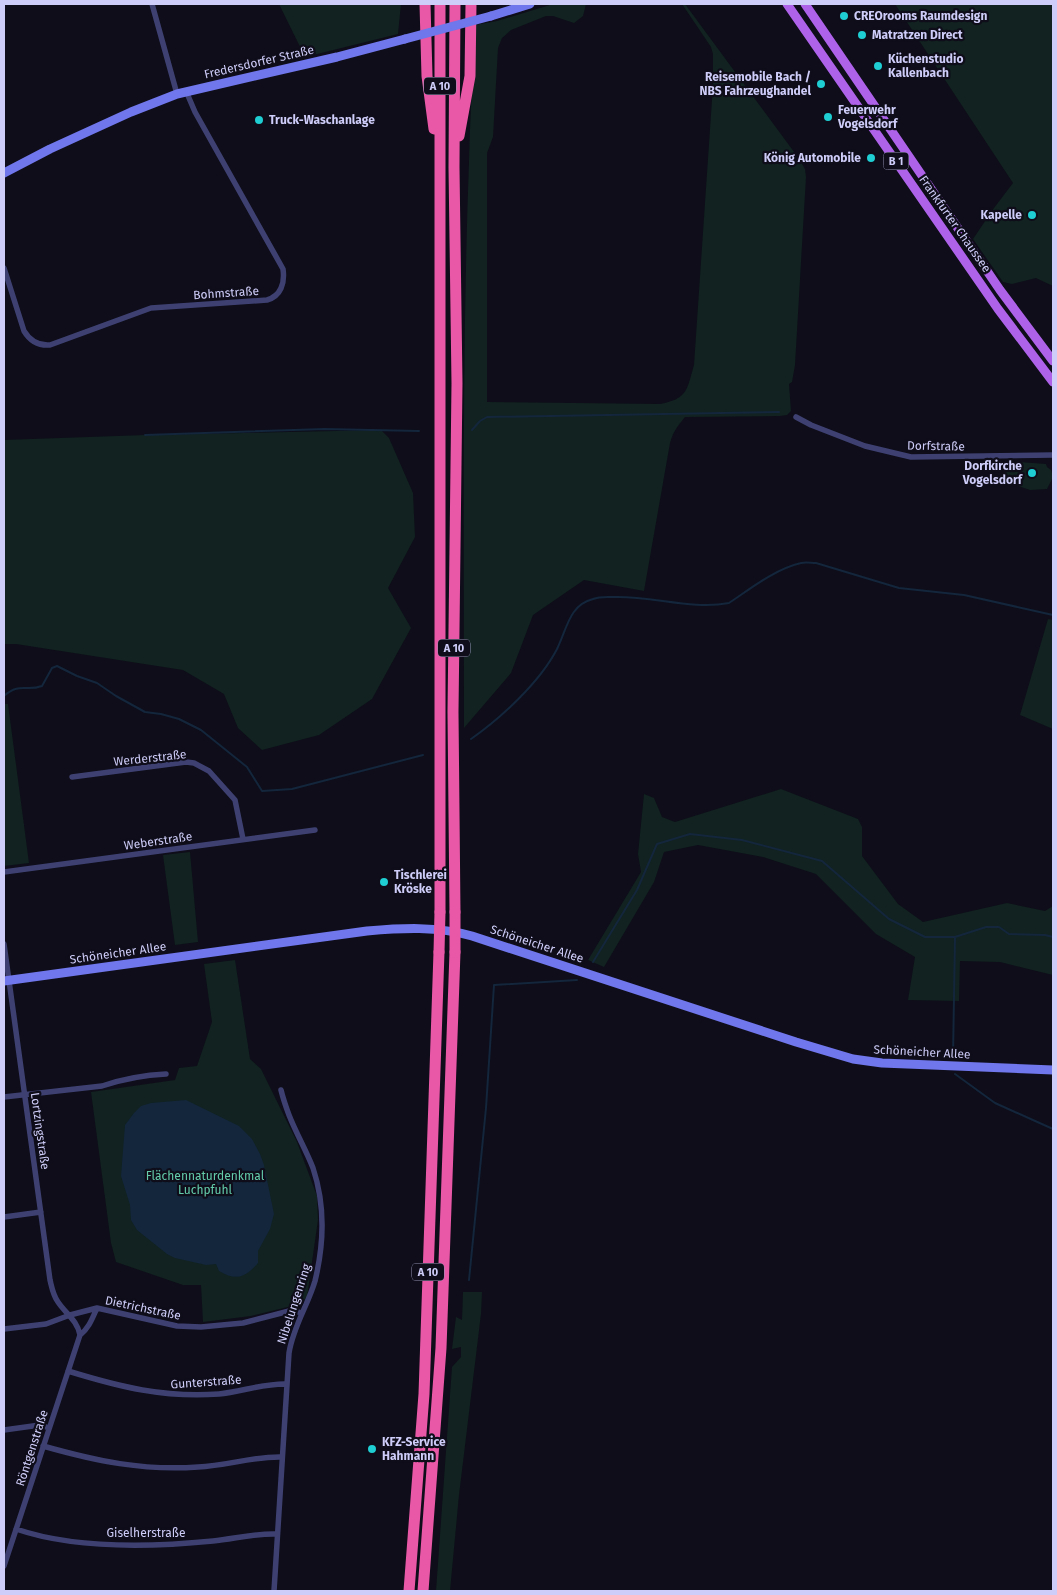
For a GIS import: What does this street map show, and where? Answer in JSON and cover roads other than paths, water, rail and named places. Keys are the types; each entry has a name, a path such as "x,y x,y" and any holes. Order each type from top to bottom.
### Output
{"highway":[{"path":"425,4 427,76 440,168"},
{"name":"A 10","path":"409,1591 424,1394 440,912 440,4"},
{"name":"A 10","path":"423,1591 441,1348 455,952 453,712 457,383 454,167 455,4"},
{"path":"454,167 470,76 471,4"}],"main road":[{"name":"Frankfurter Chaussee","path":"787,4 998,310 1053,382"},
{"name":"Frankfurter Chaussee","path":"804,4 995,282 1053,361"}],"street":[{"path":"152,4 177,94"},
{"name":"Fredersdorfer Straße","path":"4,173 50,149 131,112 186,91 337,57 530,4"},
{"name":"Bohmstraße","path":"4,268 24,331 29,339 44,345 50,345 151,308 267,300 277,295 284,278 283,269 195,112 186,91"},
{"name":"Dorfstraße","path":"796,417 811,425 865,446 911,457 1053,454"},
{"name":"Werderstraße","path":"72,777 186,762 194,763 209,771 235,800 243,839"},
{"name":"Weberstraße","path":"4,872 315,830"},
{"name":"Schöneicher Allee","path":"6,981 367,931 432,929 472,936 853,1059 882,1063 1053,1070"},
{"name":"Lortzingstraße","path":"4,944 6,981 11,986 53,1293 59,1304 70,1314"},
{"path":"4,1097 102,1086 125,1080 166,1074"},
{"name":"Nibelungenring","path":"274,1591 290,1346 314,1283 319,1262 322,1212 313,1170 289,1115 281,1090"},
{"path":"4,1217 41,1212"},
{"name":"Dietrichstraße","path":"4,1329 46,1324 70,1314 97,1308 177,1326 194,1327 242,1324 293,1310 301,1313"},
{"name":"Röntgenstraße","path":"4,1566 80,1335 92,1322 97,1308"},
{"path":"70,1314 78,1326 80,1335"},
{"name":"Gunterstraße","path":"68,1371 123,1387 171,1395 220,1394 274,1384 287,1384"},
{"path":"4,1430 40,1425 49,1428"},
{"path":"43,1446 98,1461 161,1468 199,1467 259,1458 282,1457"},
{"name":"Giselherstraße","path":"16,1529 28,1534 75,1541 141,1544 205,1542 278,1534"}],"water":[{"path":"186,1100 239,1126 252,1139 264,1165 274,1214 270,1229 258,1251 258,1263 244,1275 230,1276 219,1271 216,1264 206,1265 175,1258 167,1254 137,1230 131,1220 130,1205 121,1176 125,1125 141,1106 151,1103"}],"waterway":[{"path":"472,430 480,421 487,417 779,412"},
{"path":"145,435 325,429 419,431"},
{"path":"471,739 507,710 541,674 557,649 574,612 585,602 598,597 629,597 701,605 729,603 763,580 782,570 801,563 816,563 899,588 964,595 1053,615"},
{"path":"4,696 14,689 42,686 52,668 57,666 97,683 145,712 179,719 201,730 247,767 262,791 292,789 423,755"},
{"path":"593,962 637,890 657,844 690,834 742,840 822,861 889,919 925,937 955,937 986,927 999,927 1009,934 1053,937"},
{"path":"953,1057 955,937"},
{"path":"469,1280 486,1108 494,985 577,980"},
{"path":"955,1074 995,1103 1053,1129"}],"place":[{"name":"CREOrooms Raumdesign","path":"844,16"},
{"name":"Matratzen Direct","path":"862,35"},
{"name":"Küchenstudio Kallenbach","path":"878,66"},
{"name":"Reisemobile Bach / NBS Fahrzeughandel","path":"821,84"},
{"name":"Feuerwehr Vogelsdorf","path":"828,117"},
{"name":"Truck-Waschanlage","path":"259,120"},
{"name":"König Automobile","path":"871,158"},
{"name":"Kapelle","path":"1032,215"},
{"name":"Dorfkirche Vogelsdorf","path":"1032,473"},
{"name":"Tischlerei Kröske","path":"384,882"},
{"name":"KFZ-Service Hahmann","path":"372,1449"}],"park label":[{"name":"Flächennaturdenkmal Luchpfuhl","path":"205,1183"}]}
